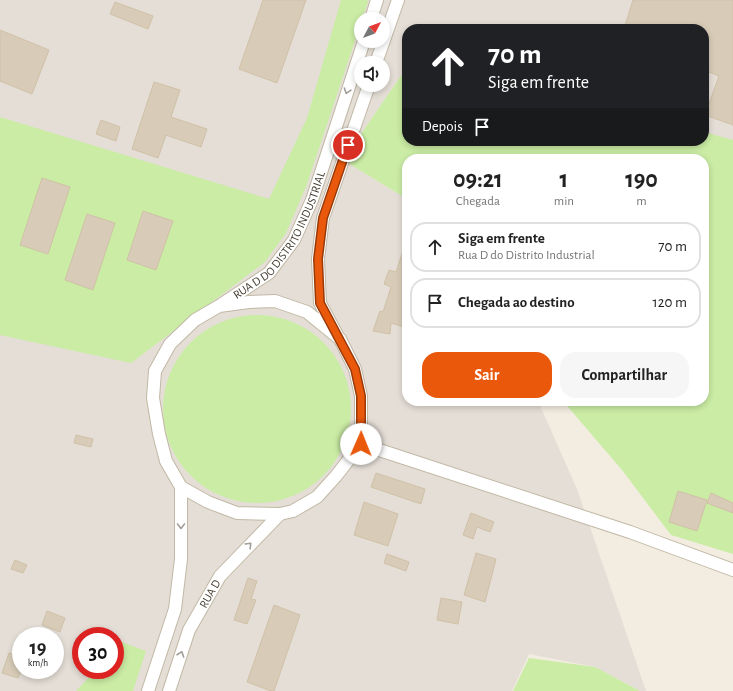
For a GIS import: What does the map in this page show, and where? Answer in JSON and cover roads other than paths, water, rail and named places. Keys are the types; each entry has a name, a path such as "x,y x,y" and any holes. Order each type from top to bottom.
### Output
{"street":[{"path":"373,12 377,0"},
{"path":"378,56 398,0"},
{"name":"RUA D DO DISTRITO INDUSTRIAL","path":"181,487 166,461 159,434 153,398 155,371 170,344 195,320 269,273 294,240 312,200 362,48"},
{"name":"RUA D DO DISTRITO INDUSTRIAL","path":"361,444 361,396 355,369 320,303 318,259 323,218 367,92"},
{"path":"219,306 249,302 275,301 306,312 340,339"},
{"path":"148,691 175,609 181,559 181,487 208,502 237,513 280,514 293,511 317,497 336,476 361,444 630,532 733,570"},
{"name":"RUA D","path":"169,691 189,630 220,576 280,514"}]}
